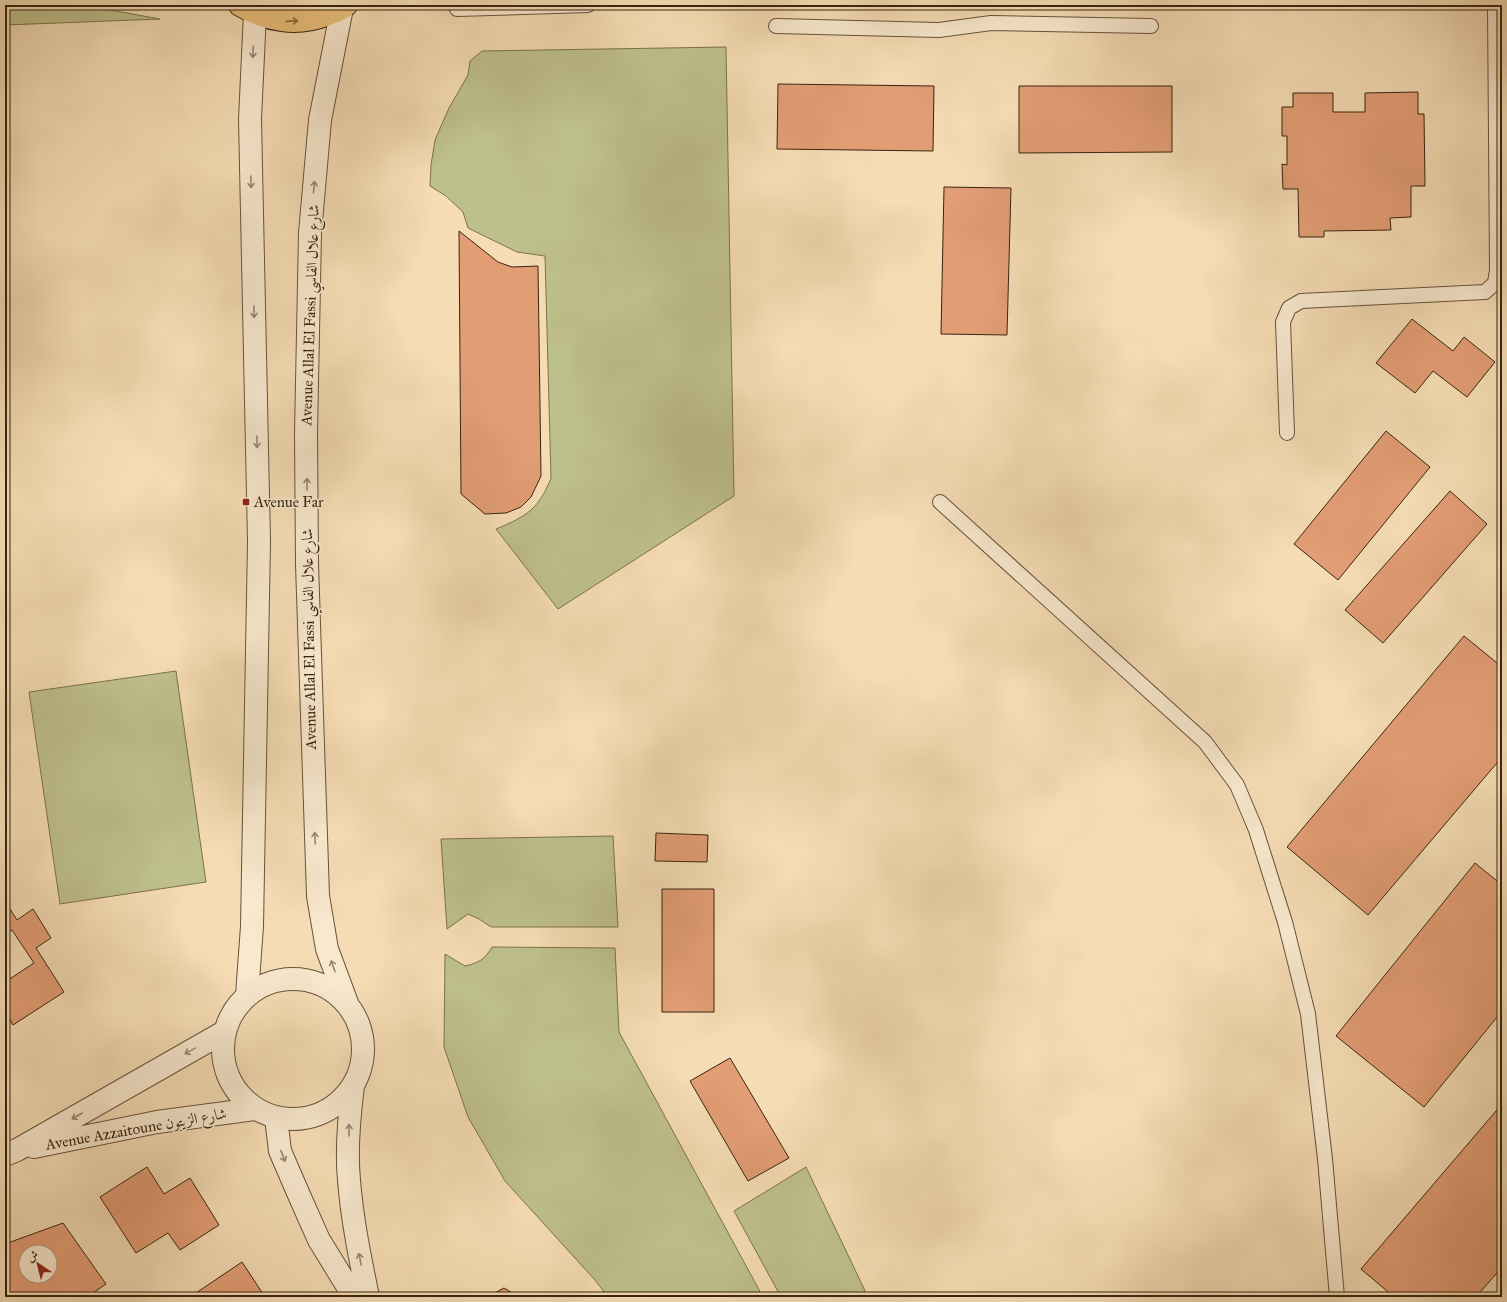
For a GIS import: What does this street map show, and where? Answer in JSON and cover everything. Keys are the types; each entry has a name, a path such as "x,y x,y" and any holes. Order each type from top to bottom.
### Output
{"main road":[{"path":"247,9 284,21 291,21 314,20 344,7"}],"street":[{"name":"Avenue Allal El Fassi شارع علال الفاسي","path":"344,7 320,120 310,233 306,433 307,564 318,896 327,949 347,1003"},
{"path":"247,9 259,542 252,926 247,995"},
{"path":"288,978 310,980 330,989 347,1003 359,1022 364,1043 362,1065 353,1086 339,1103 320,1114 298,1119 276,1118 256,1109 239,1095 227,1076 222,1054 224,1032 232,1011 247,995 266,983 288,978"},
{"name":"Avenue Azzaitoune شارع الزيتون","path":"11,1153 224,1032"},
{"path":"353,1086 349,1123 348,1178 354,1227 368,1297"},
{"name":"Avenue Azzaitoune شارع الزيتون","path":"11,1153 157,1122 256,1109"},
{"path":"276,1118 280,1151 299,1195 319,1240 354,1297"}],"lane":[{"path":"458,5 457,9 588,5"},
{"path":"1287,433 1283,322 1289,308 1301,301 1484,292 1495,283 1498,270 1495,5"},
{"path":"776,26 939,30 991,23 1150,26"},
{"path":"940,502 1204,742 1237,785 1256,830 1285,922 1308,1014 1325,1159 1337,1297"}],"green space":[{"path":"5,5 83,5 160,19 5,25"},
{"path":"726,47 734,496 558,609 496,529 524,516 530,511 541,498 551,478 545,256 517,252 468,228 463,212 446,196 430,186 431,165 435,140 449,108 468,75 470,61 482,51"},
{"path":"176,671 206,882 60,904 29,692"},
{"path":"613,836 618,927 491,927 468,914 447,929 441,839"},
{"path":"492,947 615,948 619,1032 763,1297 608,1297 595,1280 505,1181 468,1117 444,1047 445,954 465,966 481,960 487,955"},
{"path":"806,1167 868,1297 781,1297 734,1211"}],"building":[{"path":"778,84 934,86 933,151 777,149"},
{"path":"1019,86 1172,86 1172,152 1019,153"},
{"path":"1418,92 1418,114 1424,114 1425,186 1411,186 1411,217 1390,218 1391,230 1324,231 1324,237 1299,237 1298,189 1283,189 1282,164 1287,165 1287,136 1282,136 1282,107 1293,107 1293,93 1333,93 1333,112 1365,112 1365,93"},
{"path":"944,187 1011,188 1007,335 941,334"},
{"path":"459,231 498,262 512,267 538,266 541,476 531,497 521,507 506,513 485,514 461,494"},
{"path":"1412,319 1453,351 1464,337 1495,362 1467,397 1433,371 1415,393 1376,363"},
{"path":"1386,431 1430,467 1338,580 1294,544"},
{"path":"1450,491 1487,524 1383,643 1345,610"},
{"path":"1464,636 1502,667 1502,757 1368,915 1287,847"},
{"path":"656,833 708,835 707,862 655,861"},
{"path":"1475,863 1502,885 1502,1011 1424,1107 1336,1036"},
{"path":"662,889 714,889 714,1012 662,1012"},
{"path":"5,901 17,920 33,909 51,938 36,948 64,992 13,1025 5,1011 5,982 34,963 12,930 5,934"},
{"path":"730,1058 789,1158 748,1181 690,1081"},
{"path":"1502,1104 1502,1267 1476,1297 1394,1297 1361,1269"},
{"path":"147,1167 164,1194 190,1178 219,1225 180,1250 168,1233 136,1253 100,1197"},
{"path":"63,1223 106,1284 87,1297 5,1297 5,1244"},
{"path":"242,1262 265,1297 190,1297"},
{"path":"504,1288 519,1297 487,1297"}],"place":[{"name":"Avenue Far","path":"246,502"}]}
